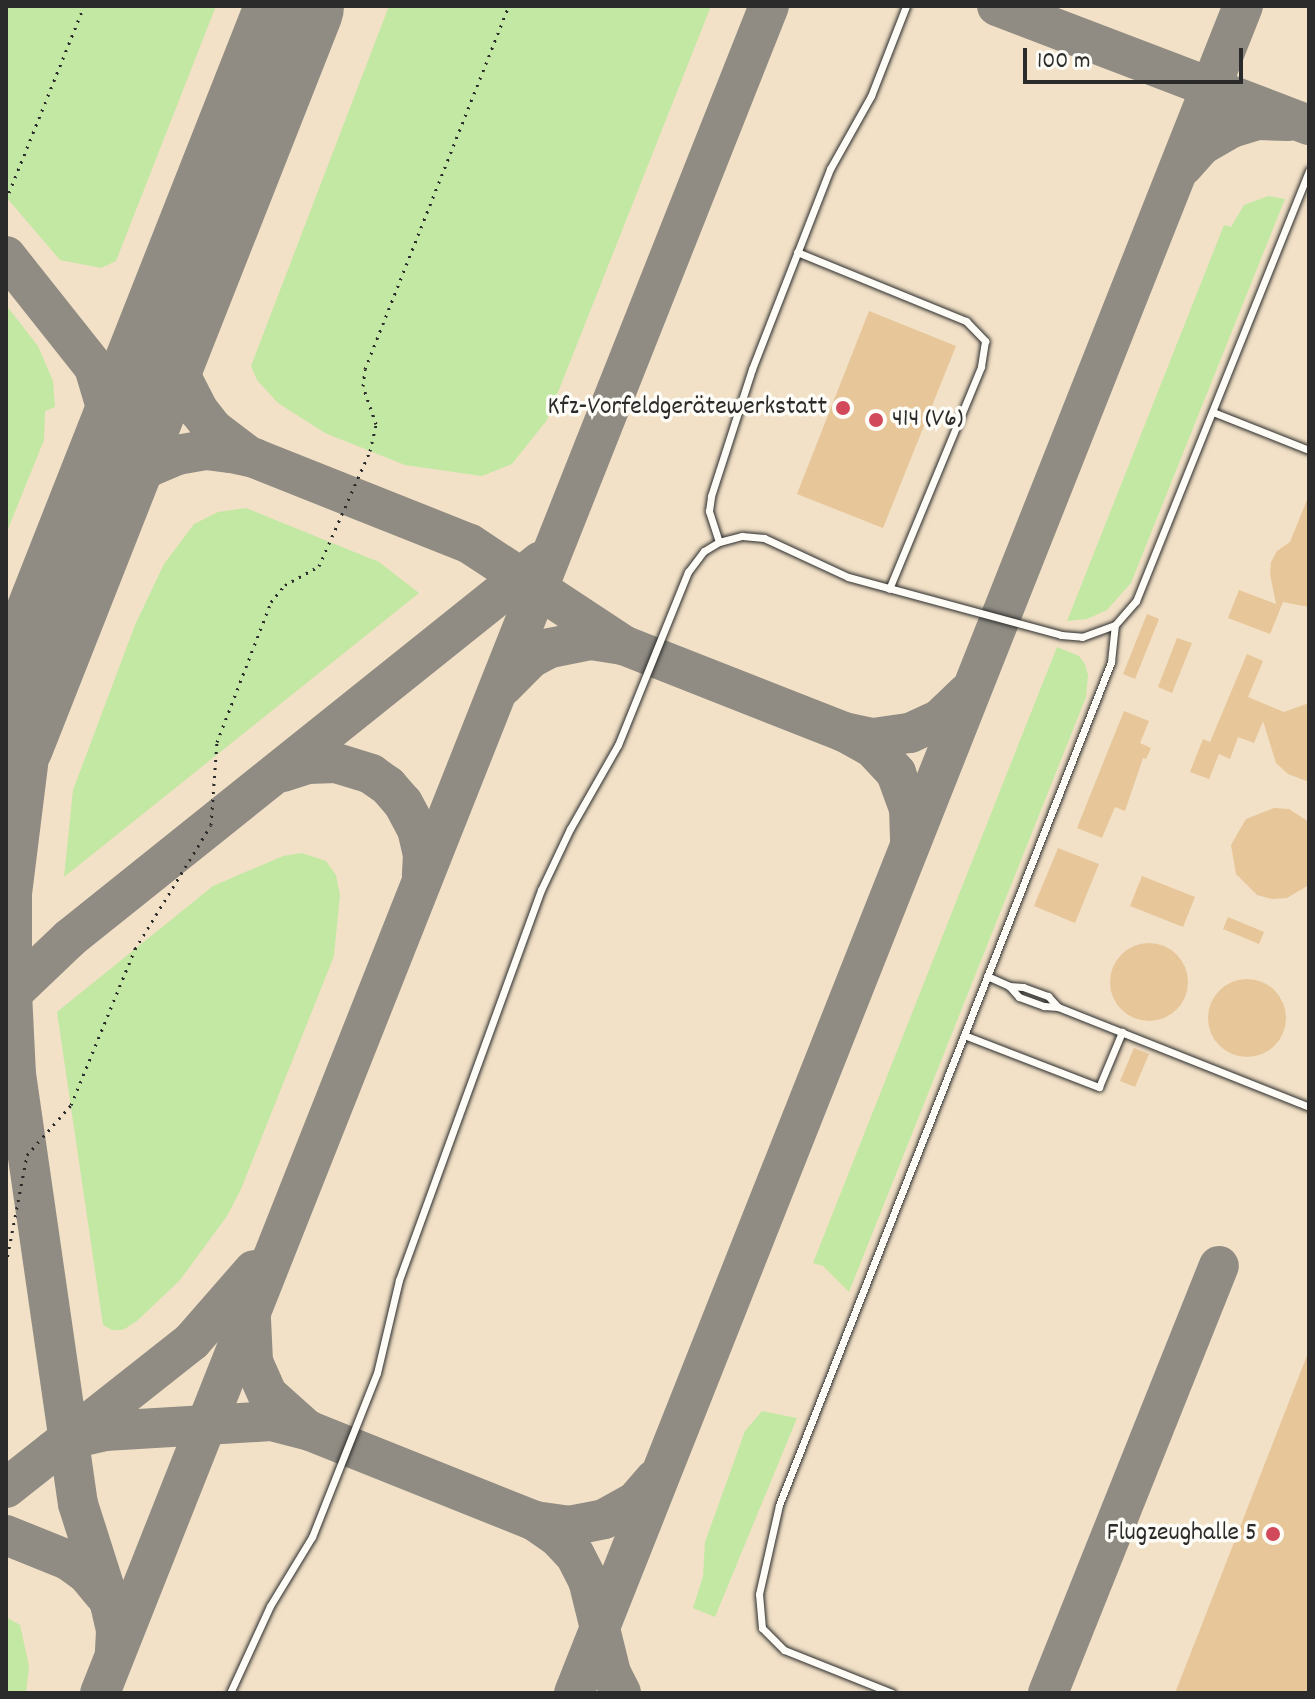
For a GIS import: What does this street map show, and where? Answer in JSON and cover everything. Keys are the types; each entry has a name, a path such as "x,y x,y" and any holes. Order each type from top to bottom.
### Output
{"lane":[{"path":"719,542 709,511 711,496 752,369 830,169 871,96 906,6"},
{"path":"230,1693 270,1606 312,1537 377,1373 399,1280 541,890 570,829 618,745 688,572 697,558 719,542 742,536 764,538 838,573 1070,637 1092,635 1115,625 1136,601 1309,170"},
{"path":"797,252 966,321 985,341 981,367 889,589"},
{"path":"1213,412 1309,450"},
{"path":"892,1693 784,1650 762,1628 758,1614 759,1594 789,1474 1111,662 1115,625"},
{"path":"987,976 1009,986 1019,997 1044,1006 1058,1007 1309,1107"},
{"path":"964,1035 1099,1087 1122,1032"}],"path":[{"path":"6,200 84,6"},
{"path":"6,1264 27,1155 71,1105 135,949 211,825 217,742 271,602 285,585 319,566 370,451 376,424 363,386 365,369 509,6"}],"shaded area":[{"path":"6,6 1309,6 1309,1693 6,1693"}],"green space":[{"path":"6,6 216,6 116,261 101,268 60,260 6,197"},
{"path":"389,6 711,6 547,420 512,464 482,476 405,465 325,433 278,403 257,380 251,366"},
{"path":"1268,196 1285,199 1131,583 1107,610 1087,619 1067,621 1224,225 1231,227 1244,205"},
{"path":"6,305 38,346 53,381 55,407 45,411 44,440 6,534"},
{"path":"246,508 379,562 419,593 64,877 73,790 135,625 164,564 194,524 218,512"},
{"path":"1057,647 1079,656 1085,664 1088,675 1086,697 849,1292 823,1266 813,1263"},
{"path":"302,853 326,861 336,875 340,895 334,956 241,1189 227,1216 180,1280 137,1321 123,1330 112,1330 103,1325 57,1012 213,886 283,856"},
{"path":"762,1411 797,1418 715,1617 693,1608 703,1576 705,1542 745,1431"},
{"path":"6,1617 20,1625 29,1666 26,1693 6,1693"}],"building":[{"name":"414 (V6)","path":"869,311 956,346 883,528 797,494"},
{"path":"1309,495 1309,607 1283,602 1270,634 1228,618 1239,590 1276,604 1270,574 1271,562 1277,551 1290,542"},
{"path":"1147,614 1159,619 1135,679 1123,674"},
{"path":"1177,638 1192,643 1172,693 1158,687"},
{"path":"1247,654 1263,661 1248,697 1284,712 1309,703 1309,782 1288,774 1276,763 1263,721 1254,743 1238,737 1230,759 1219,754 1209,779 1190,772 1203,739 1210,742"},
{"path":"1124,711 1149,721 1140,743 1151,748 1146,759 1143,758 1125,811 1115,807 1102,838 1077,828"},
{"path":"1274,808 1289,809 1309,822 1309,885 1287,898 1272,899 1257,895 1236,874 1231,845 1246,819"},
{"path":"1058,848 1099,864 1075,923 1034,906"},
{"path":"1142,876 1195,897 1183,927 1130,906"},
{"path":"1228,917 1264,932 1259,944 1223,929"},
{"path":"1149,943 1164,946 1181,960 1188,982 1185,997 1171,1014 1149,1021 1134,1018 1117,1004 1110,982 1113,967 1127,950"},
{"path":"1247,979 1262,982 1279,996 1286,1018 1283,1033 1269,1050 1247,1057 1232,1054 1215,1040 1208,1018 1211,1003 1225,986"},
{"path":"1134,1048 1149,1054 1135,1087 1120,1081"},
{"name":"Flugzeughalle 5","path":"1308,1353 1309,1693 1175,1693 1217,1586"}],"taxiway":[{"path":"100,1693 769,6"},
{"path":"997,6 1309,125"},
{"path":"574,1693 1243,6"},
{"path":"1183,166 1202,145 1231,128 1258,120 1288,121"},
{"path":"6,256 94,367 111,424 110,460 99,506"},
{"path":"193,263 177,332 182,378 199,411 213,429 250,457"},
{"path":"82,544 112,496 149,467 177,455 206,450 231,453 254,458 470,544 623,645 844,732 873,738 910,733 940,719 967,693"},
{"path":"78,558 30,749 12,894 12,993 16,1074 78,1504 110,1604 116,1631 115,1653"},
{"path":"6,999 70,938 541,561"},
{"path":"503,686 531,658 550,648 591,640 623,645"},
{"path":"848,734 873,748 896,773 909,809 910,843"},
{"path":"283,772 308,764 336,763 371,774 388,786 403,803 417,829 423,854 422,876"},
{"path":"1048,1693 1219,1266"},
{"path":"6,1488 192,1341 254,1270"},
{"path":"251,1319 253,1362 268,1395 306,1429"},
{"path":"53,1451 79,1437 105,1431 271,1421 310,1431 535,1521 558,1537 575,1555 588,1580 611,1673 621,1693"},
{"path":"535,1521 569,1526 604,1519 635,1502 655,1479"},
{"path":"6,1535 68,1560 87,1574 104,1594"}],"runway":[{"path":"6,739 295,6"}],"place":[{"name":"Kfz-Vorfeldgerätewerkstatt","path":"843,408"},
{"name":"414 (V6)","path":"876,420"},
{"name":"Flugzeughalle 5","path":"1273,1534"}]}
